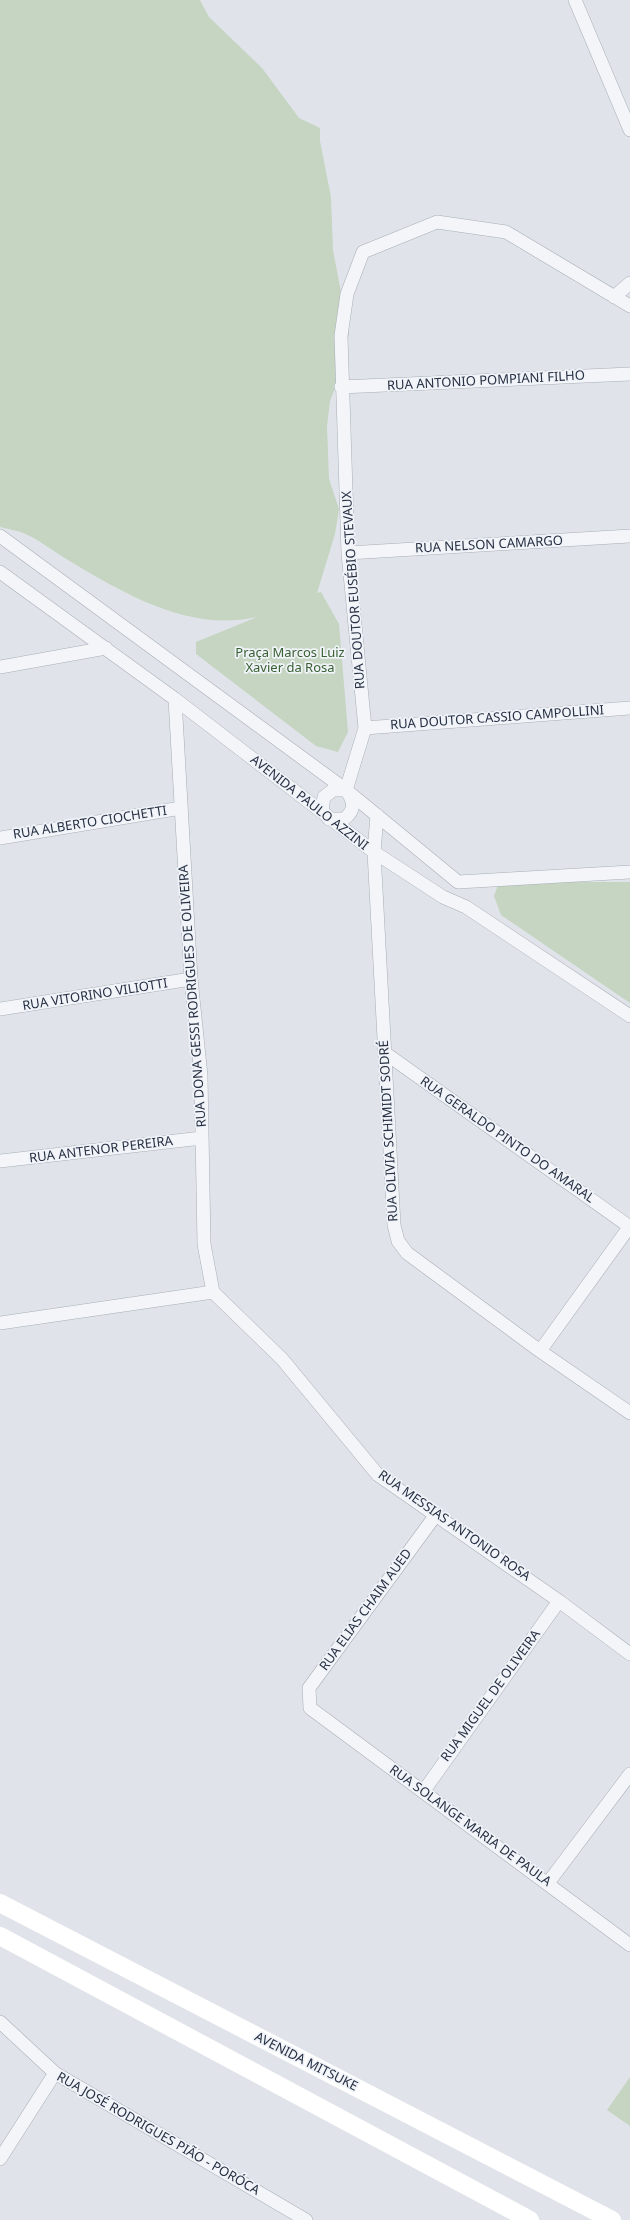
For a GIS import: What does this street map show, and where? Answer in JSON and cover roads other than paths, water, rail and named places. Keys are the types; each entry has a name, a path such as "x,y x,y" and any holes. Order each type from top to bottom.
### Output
{"main road":[{"name":"AVENIDA MITSUKE","path":"0,1903 612,2220"},
{"path":"0,1936 530,2220"}],"street":[{"path":"575,0 630,130"},
{"name":"RUA DOUTOR EUSÉBIO STEVAUX","path":"346,790 365,728 348,553 341,387 341,336 347,294 363,252 437,222 506,232 630,306"},
{"path":"614,297 630,283"},
{"name":"RUA ANTONIO POMPIANI FILHO","path":"341,387 630,374"},
{"path":"0,536 346,790 458,882 466,906"},
{"name":"RUA NELSON CAMARGO","path":"348,553 630,536"},
{"name":"AVENIDA PAULO AZZINI","path":"0,572 175,699 328,819 374,852 443,897 466,906 630,1016"},
{"path":"0,667 106,648"},
{"name":"RUA DONA GESSI RODRIGUES DE OLIVEIRA","path":"175,699 191,980 201,1076 204,1244 214,1292"},
{"name":"RUA DOUTOR CASSIO CAMPOLLINI","path":"365,728 630,708"},
{"path":"333,790 346,790 353,802 349,815 337,820 328,819 322,810 324,798 333,790"},
{"name":"RUA ALBERTO CIOCHETTI","path":"0,838 181,808"},
{"name":"RUA OLIVIA SCHIMIDT SODRÉ","path":"377,815 374,852 394,1225 398,1241 407,1253 540,1351 630,1413"},
{"path":"443,897 458,882 630,872"},
{"name":"RUA VITORINO VILIOTTI","path":"0,1010 191,980"},
{"name":"RUA GERALDO PINTO DO AMARAL","path":"385,1053 630,1226"},
{"name":"RUA ANTENOR PEREIRA","path":"0,1161 202,1138"},
{"path":"540,1351 630,1226"},
{"path":"0,1323 214,1292"},
{"name":"RUA MESSIAS ANTONIO ROSA","path":"214,1292 282,1359 378,1475 559,1601 630,1654"},
{"name":"RUA ELIAS CHAIM AUED","path":"310,1708 309,1688 435,1516"},
{"name":"RUA MIGUEL DE OLIVEIRA","path":"423,1792 559,1601"},
{"name":"RUA SOLANGE MARIA DE PAULA","path":"310,1708 630,1945"},
{"path":"548,1883 630,1774"},
{"name":"RUA JOSÉ RODRIGUES PIÃO - PORÓCA","path":"0,2022 54,2074 306,2220"},
{"path":"0,2159 54,2074"}],"park label":[{"name":"Praça Marcos Luiz Xavier da Rosa","path":"290,660"}]}
